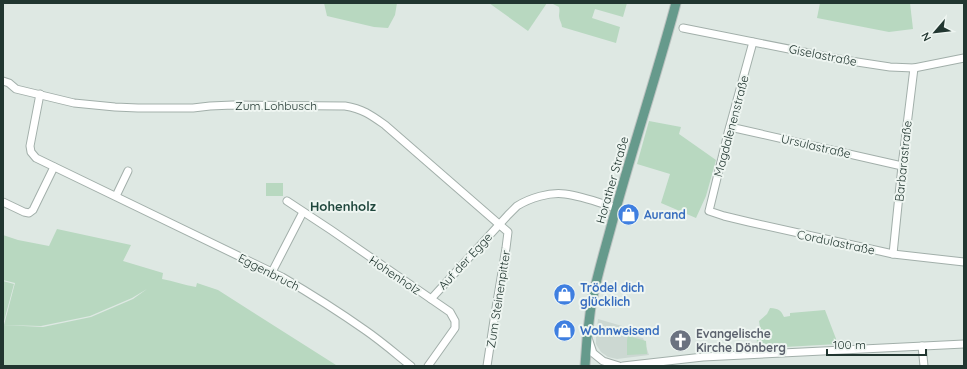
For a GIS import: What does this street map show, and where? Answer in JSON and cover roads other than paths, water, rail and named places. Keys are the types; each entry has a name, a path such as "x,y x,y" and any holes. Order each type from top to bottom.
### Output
{"main road":[{"name":"Horather Straße","path":"585,366 586,335 593,296 616,208 676,3"}],"street":[{"name":"Giselastraße","path":"683,28 844,60 890,67 914,68 964,58"},
{"name":"Magdalenenstraße","path":"709,211 753,42"},
{"name":"Barbarastraße","path":"893,254 914,68"},
{"name":"Zum Lohbusch","path":"3,81 9,83 16,89 74,103 115,107 193,108 233,105 294,105 345,106 357,108 372,115 385,125 508,232"},
{"name":"Eggenbruch","path":"40,94 30,146 31,152 36,158 272,272 347,317 411,366"},
{"name":"Ursulastraße","path":"730,126 902,166"},
{"path":"3,202 29,213 33,210 54,167"},
{"path":"116,196 128,171"},
{"name":"Auf der Egge","path":"431,299 508,215 516,207 527,201 543,196 565,194 582,197 616,208"},
{"name":"Hohenholz","path":"286,201 450,312 455,320 455,328 428,366"},
{"name":"Cordulastraße","path":"709,211 749,222 893,254 964,262"},
{"path":"272,272 303,212"},
{"name":"Zum Steinenpitter","path":"487,366 508,232"},
{"path":"586,335 593,353 603,361 620,366"},
{"path":"623,366 703,358 964,344"},
{"path":"922,346 924,366"}],"place":[{"name":"Aurand","path":"628,214"},
{"name":"Trödel dich glücklich","path":"565,294"},
{"name":"Wohnweisend","path":"565,330"},
{"name":"Evangelische Kirche Dönberg","path":"681,340"}],"district":[{"name":"Hohenholz","path":"343,206"}]}
